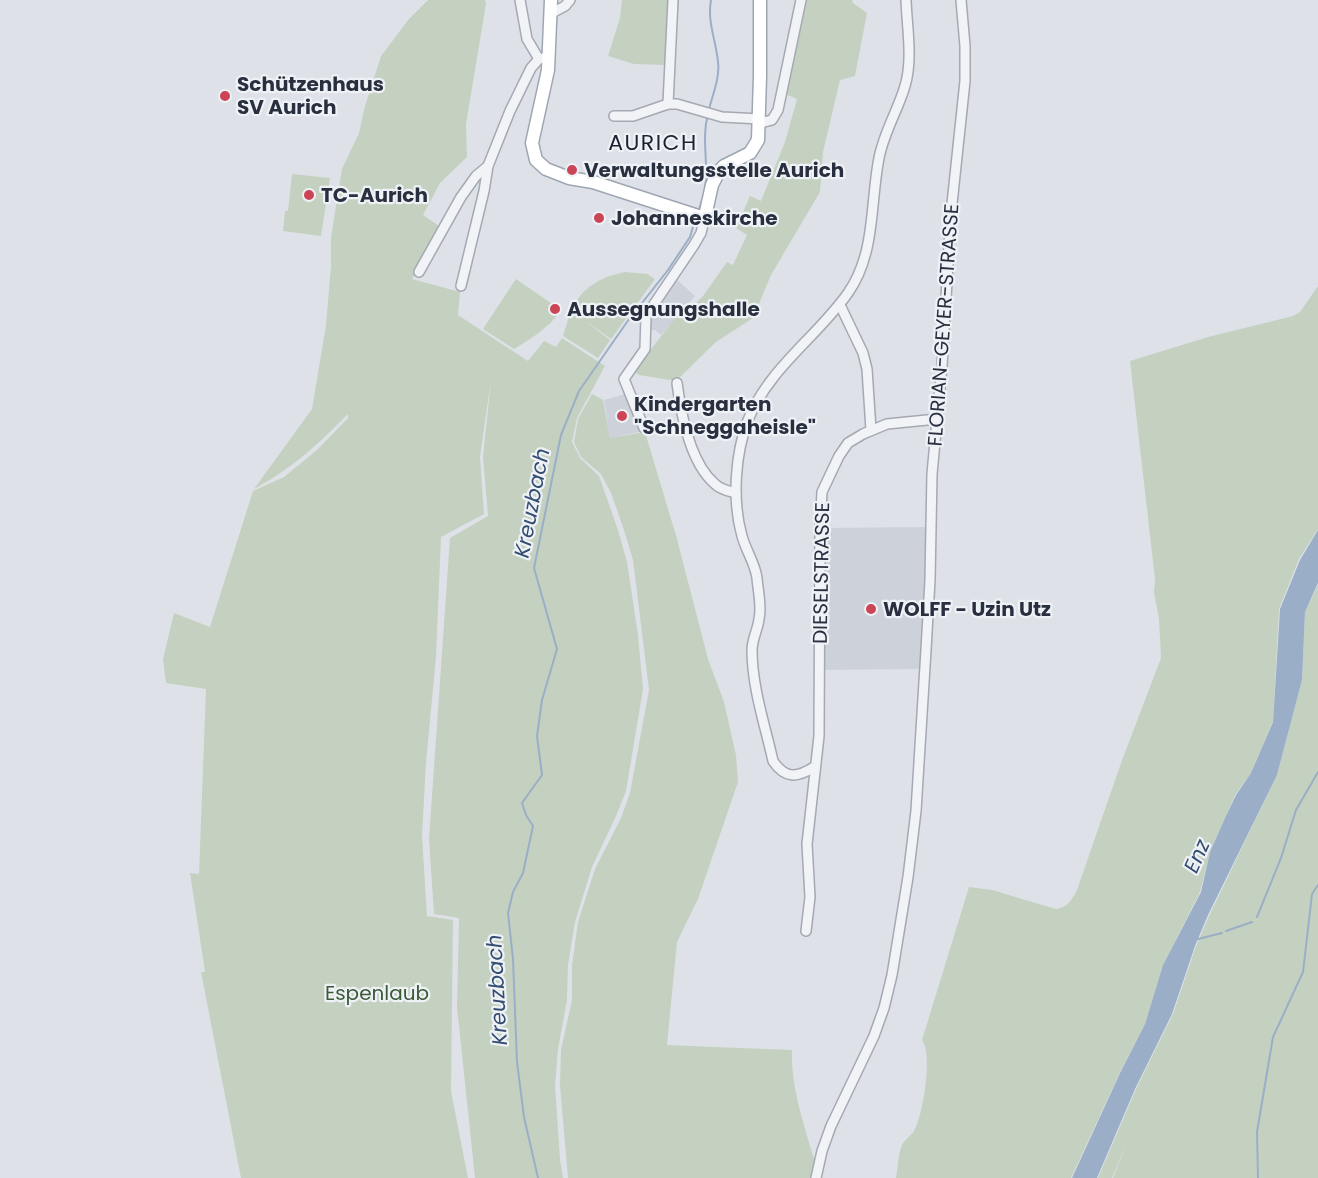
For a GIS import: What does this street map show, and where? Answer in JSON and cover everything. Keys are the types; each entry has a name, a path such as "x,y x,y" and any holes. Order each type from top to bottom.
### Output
{"main road":[{"path":"551,0 543,58 546,80 532,144 536,160 546,169 569,178 593,182 700,216 719,171 752,150 758,140 760,0"}],"street":[{"path":"461,286 488,166 510,111 531,68 543,58 526,39 520,0"},
{"path":"550,14 565,6 570,0"},
{"path":"668,104 673,0"},
{"path":"614,116 643,114 668,104 677,104 731,118 766,123 772,120 778,110 801,0"},
{"path":"814,767 794,776 782,772 773,761 754,673 752,648 759,619 756,577 753,562 741,534 736,473 747,421 765,387 794,351 840,305 865,256 871,232 875,178 880,154 906,83 909,53 906,0"},
{"name":"FLORIAN-GEYER-STRASSE","path":"816,1178 831,1126 874,1036 890,988 914,832 931,563 932,474 953,191 964,81 965,45 961,0"},
{"path":"418,272 461,197 476,176 488,166"},
{"path":"644,428 624,379 645,349 646,316 694,245 700,232 700,216"},
{"path":"840,305 863,353 868,380 871,429"},
{"path":"677,383 686,429 698,460 715,484 736,493"},
{"name":"DIESELSTRASSE","path":"806,931 810,897 807,844 819,736 822,492 838,456 848,443 871,429 887,424 937,419"}],"shaded area":[{"path":"675,278 695,296 661,335 651,330 650,316"},
{"name":"Kindergarten \"Schneggaheisle\"","path":"628,393 644,431 610,438 604,400"},
{"path":"927,527 927,576 921,669 820,670 820,528"}],"green space":[{"name":"Espenlaub","path":"428,0 485,0 486,4 466,124 467,157 440,183 423,215 442,228 412,279 460,292 458,315 528,361 544,341 556,347 562,338 605,366 577,418 572,442 580,458 599,476 618,530 627,562 643,689 626,791 592,867 575,922 555,1085 563,1178 475,1178 457,1007 459,918 434,914 429,839 450,538 488,516 483,457 491,380 480,457 484,514 441,537 436,657 422,836 427,916 453,920 451,1091 468,1178 241,1178 201,972 205,972 190,873 199,874 206,689 166,683 163,659 174,613 210,627 253,491 284,477 317,450 348,418 348,414 304,455 254,489 312,409 326,325 331,237 342,169 359,133 381,56 409,19"},
{"path":"622,0 670,0 665,65 634,64 608,56 620,18"},
{"path":"803,0 852,0 867,13 855,76 840,80 823,152 820,192 771,275 753,318 716,342 676,381 639,375 634,371 676,317 692,307 703,296 727,262 733,265 747,235 736,228 750,196 761,201 785,142 797,99 785,94"},
{"name":"TC-Aurich","path":"292,174 330,178 321,236 283,231 285,211 288,211"},
{"path":"625,272 647,274 655,279 611,339 584,320 610,340 598,358 563,336 570,313 575,314 571,311 586,289 600,280"},
{"path":"516,279 561,310 534,337 514,349 483,329"},
{"path":"1318,286 1318,529 1299,559 1279,609 1273,721 1251,773 1235,795 1210,852 1200,892 1163,965 1145,1024 1071,1178 896,1178 902,1145 914,1131 921,1112 927,1071 927,1058 922,1040 969,887 992,890 1056,909 1069,903 1077,890 1121,763 1161,658 1159,619 1154,592 1155,579 1130,361 1208,337 1293,316 1300,312"},
{"path":"592,394 603,400 610,438 645,432 677,539 708,659 724,702 736,755 738,782 698,899 677,942 667,1045 792,1050 793,1078 798,1104 816,1160 813,1178 568,1178 560,1086 561,1050 572,1000 572,965 578,922 595,869 621,818 630,793 649,690 633,560 611,493 601,474 581,457 574,442 578,419"},
{"path":"1318,585 1318,1178 1113,1178 1128,1140 1112,1178 1098,1178 1136,1089 1173,1014 1196,946 1209,916 1277,775 1302,680 1305,612"}],"water":[{"path":"1318,530 1318,583 1305,612 1302,680 1277,775 1208,915 1172,1014 1135,1089 1097,1178 1072,1178 1145,1024 1163,965 1201,892 1210,852 1236,795 1251,773 1273,722 1280,609 1300,560"}],"waterway":[{"name":"Kreuzbach","path":"709,109 718,74 711,23 711,0"},
{"name":"Kreuzbach","path":"705,189 705,133 708,114"},
{"name":"Kreuzbach","path":"698,212 704,195"},
{"name":"Kreuzbach","path":"538,1178 524,1117 517,1062 513,959 508,913 513,892 523,873 533,826 522,803 542,775 537,736 542,700 557,649 534,568 561,435 579,391 627,322 668,270 690,237 695,220"},
{"path":"1257,917 1281,858 1296,810 1318,772"},
{"path":"1258,1178 1257,1132 1273,1037 1303,972 1312,894 1318,885"},
{"path":"1226,931 1252,922"},
{"path":"1198,939 1222,933"}],"place":[{"name":"Schützenhaus SV Aurich","path":"225,96"},
{"name":"Verwaltungsstelle Aurich","path":"572,170"},
{"name":"TC-Aurich","path":"309,195"},
{"name":"Johanneskirche","path":"599,218"},
{"name":"Aussegnungshalle","path":"555,309"},
{"name":"Kindergarten \"Schneggaheisle\"","path":"622,416"},
{"name":"WOLFF - Uzin Utz","path":"871,609"}],"district":[{"name":"AURICH","path":"653,142"}],"water label":[{"name":"Enz","path":"1197,856"}]}
